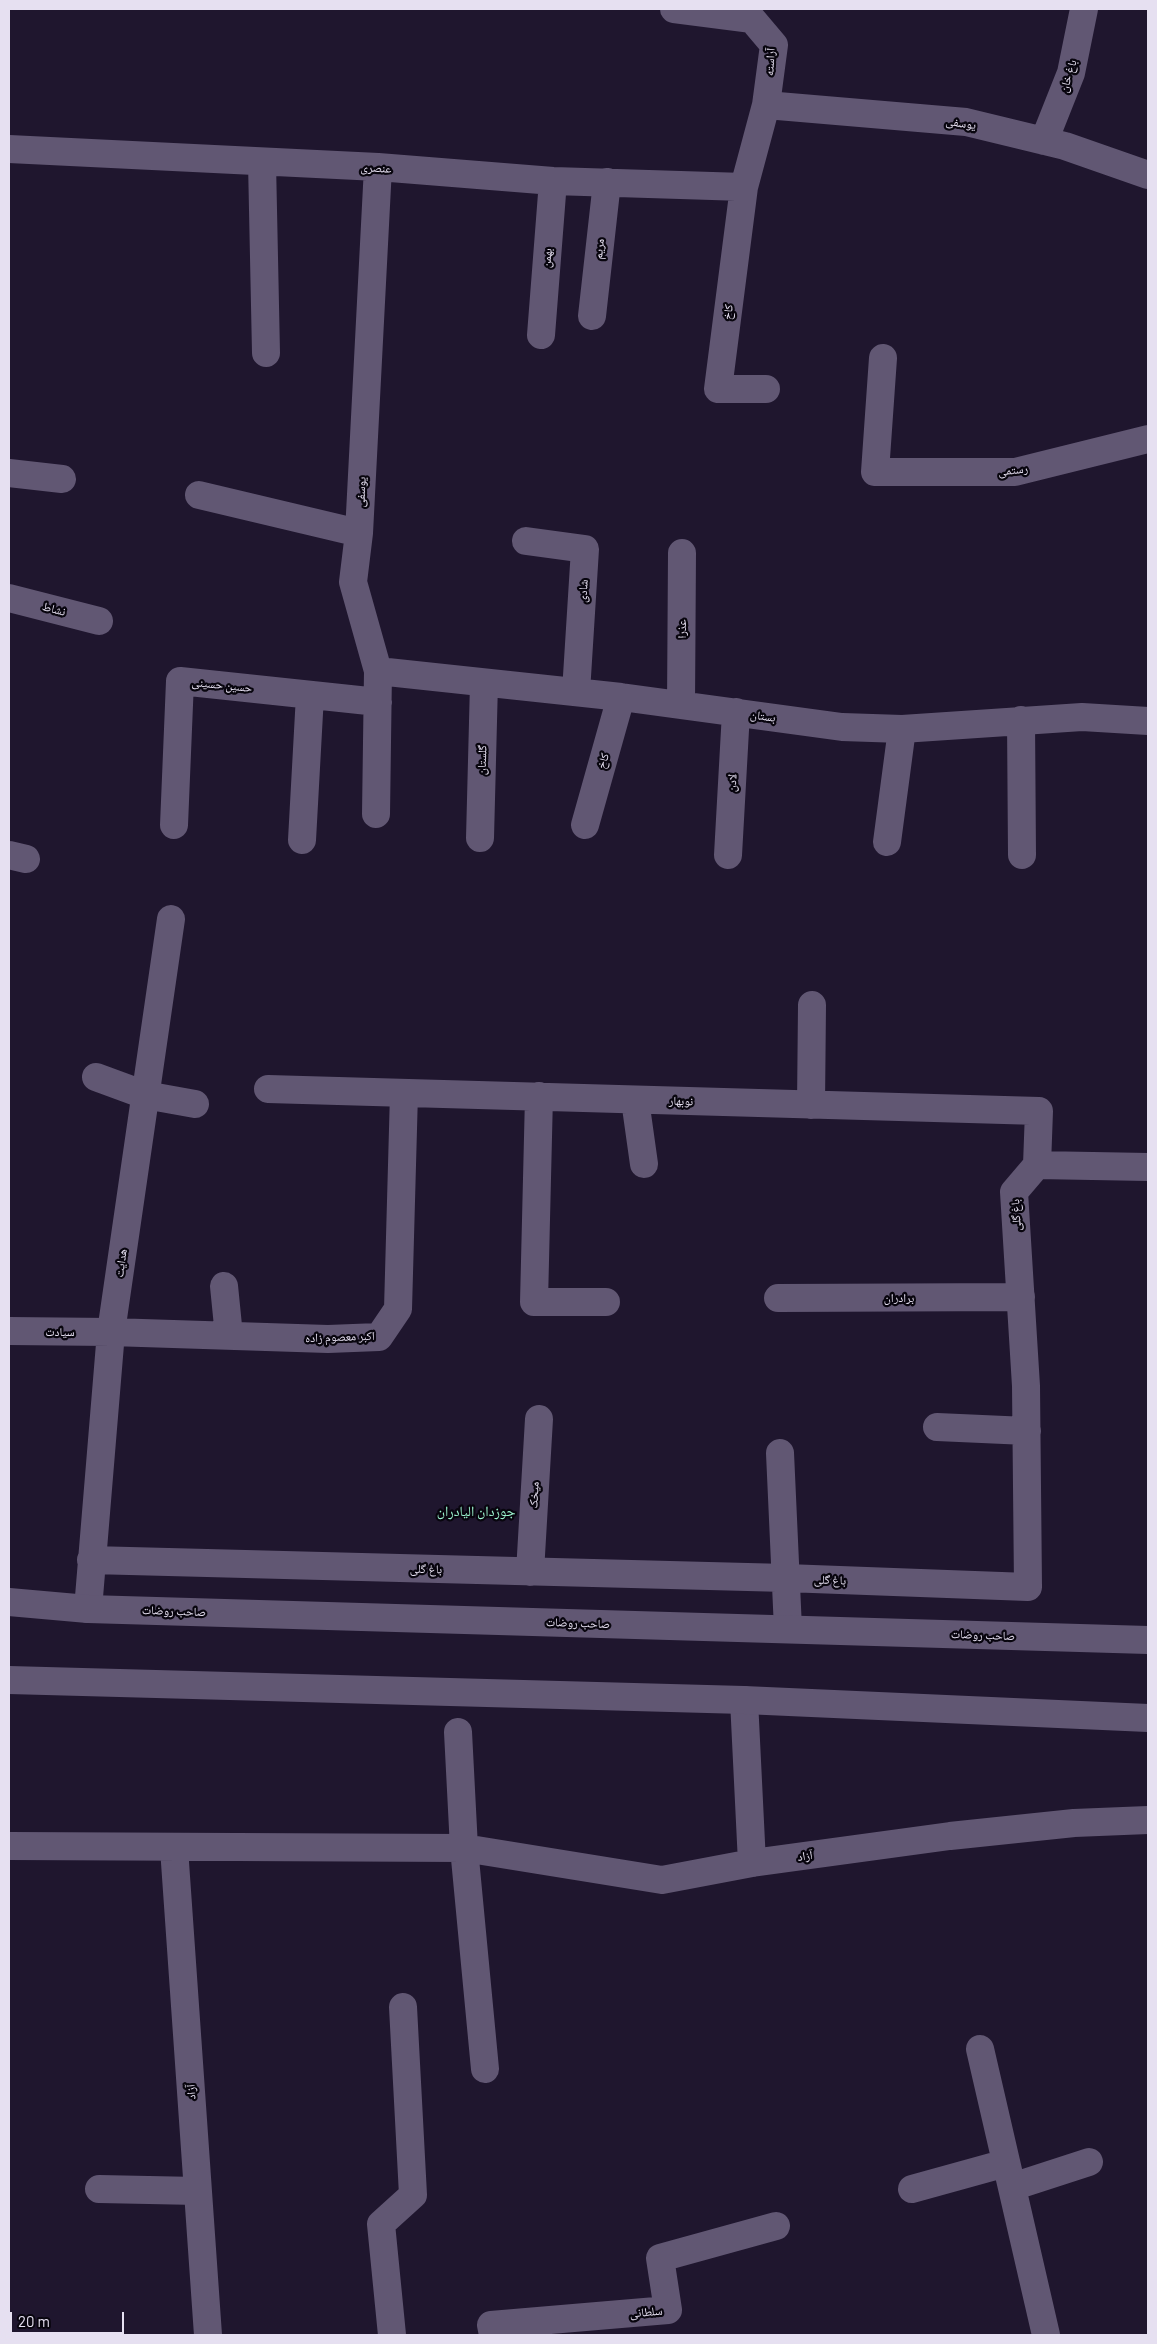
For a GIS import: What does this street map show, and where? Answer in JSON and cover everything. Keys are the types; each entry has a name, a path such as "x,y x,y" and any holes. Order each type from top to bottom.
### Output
{"street":[{"name":"آراسته","path":"674,9 702,11 752,19 774,45 766,105 744,187"},
{"name":"باغ خان","path":"1044,141 1071,73 1084,9"},
{"name":"یوسفی","path":"766,105 966,122 1065,146 1148,175"},
{"name":"عنصری","path":"9,149 378,167 552,181 744,187"},
{"path":"262,162 266,353"},
{"name":"یوسفی","path":"376,814 378,671 353,582 359,533 378,167"},
{"name":"بهمن","path":"541,335 552,181"},
{"name":"مریم","path":"592,316 607,182"},
{"name":"کاخ","path":"744,187 718,389 766,389"},
{"name":"رستمی","path":"883,358 875,472 1015,472 1148,439"},
{"path":"9,473 62,479"},
{"path":"199,495 359,533"},
{"name":"شادی","path":"526,541 585,549 576,692"},
{"name":"عذرا","path":"681,705 682,554"},
{"name":"نشاط","path":"9,598 99,621"},
{"name":"بستان","path":"378,671 621,697 842,727 902,729 1082,717 1148,721"},
{"name":"حسین حسینی","path":"174,825 180,681 378,702"},
{"name":"گلستان","path":"480,838 484,683"},
{"path":"302,840 310,695"},
{"name":"کاخ","path":"585,825 621,697"},
{"name":"لادن","path":"728,855 736,712"},
{"path":"1021,720 1022,855"},
{"path":"887,842 902,729"},
{"name":"هدایت","path":"88,1609 111,1332 171,919"},
{"path":"811,1104 812,1005"},
{"path":"96,1077 145,1094 195,1104"},
{"name":"نوبهار","path":"268,1089 1039,1111 1037,1165"},
{"name":"اکبر معصوم زاده","path":"111,1332 328,1339 379,1337 398,1309 404,1093"},
{"path":"539,1096 534,1302 606,1302"},
{"path":"635,1100 644,1164"},
{"path":"1037,1165 1148,1167"},
{"name":"باغ گلی","path":"91,1560 786,1578 1028,1587 1027,1431 1014,1192 1037,1165"},
{"path":"224,1286 229,1336"},
{"name":"برادران","path":"778,1298 1021,1297"},
{"name":"سیادت","path":"9,1331 111,1332"},
{"name":"میخک","path":"530,1572 539,1419"},
{"path":"938,1427 1027,1431"},
{"path":"780,1453 788,1629"},
{"name":"صاحب روضات","path":"9,1602 88,1609 1148,1640"},
{"path":"9,1680 744,1700 1148,1718"},
{"path":"744,1700 752,1863"},
{"path":"458,1732 464,1848 485,2069"},
{"name":"آزاد","path":"9,1846 464,1848 662,1880 752,1863 950,1836 1074,1823 1148,1820"},
{"name":"آزاد","path":"174,1848 208,2335"},
{"path":"392,2335 381,2224 413,2196 403,2006"},
{"path":"980,2049 1046,2335"},
{"path":"912,2189 1089,2162"},
{"path":"98,2189 198,2191"},
{"name":"سلطانی","path":"492,2335 492,2325 668,2310 660,2258 776,2226"}],"district":[{"name":"جوزدان الیادران","path":"476,1511"}]}
